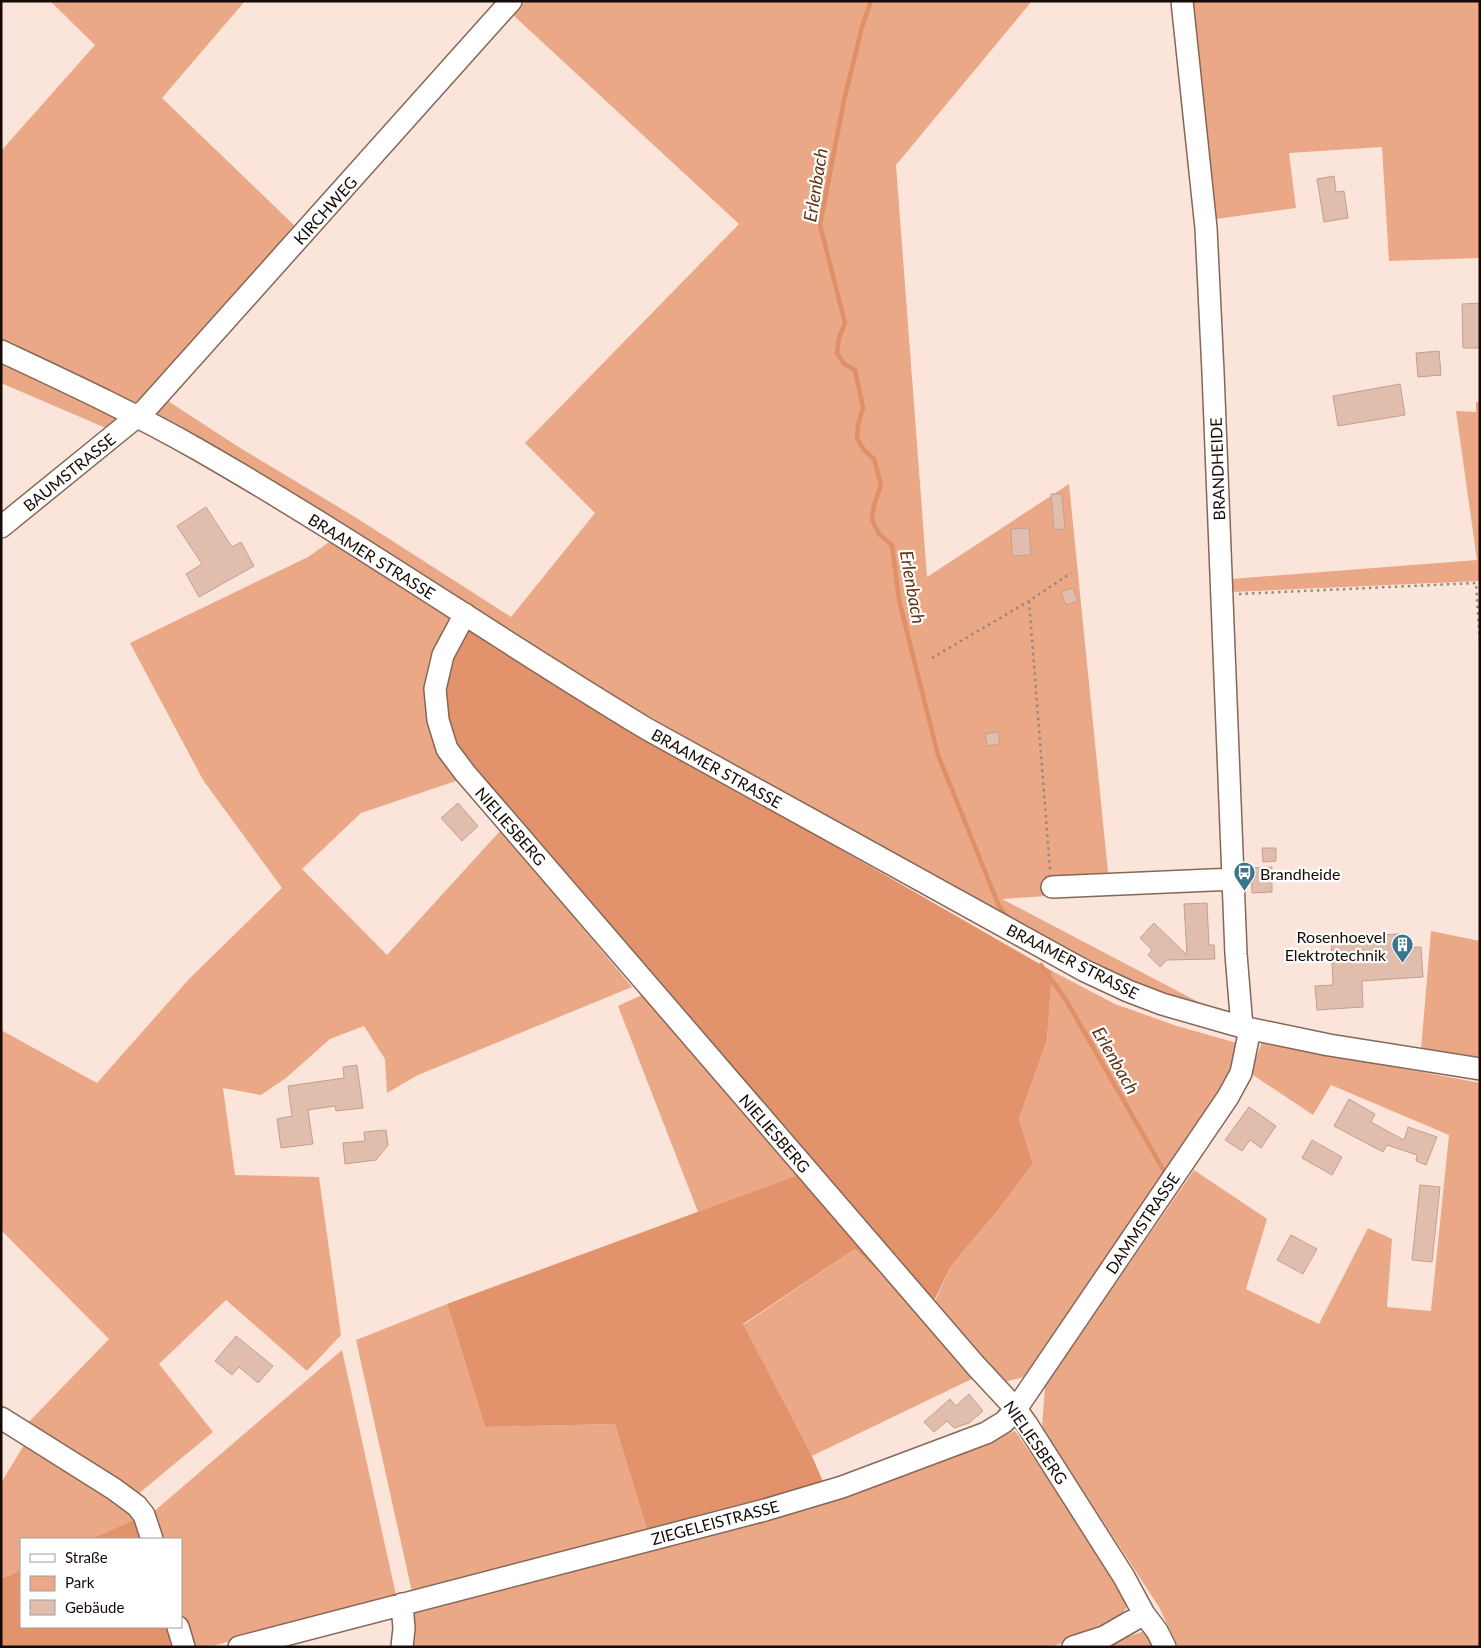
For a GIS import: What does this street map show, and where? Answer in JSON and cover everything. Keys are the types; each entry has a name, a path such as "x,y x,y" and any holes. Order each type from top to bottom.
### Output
{"street":[{"name":"KIRCHWEG","path":"137,416 145,410 511,1"},
{"name":"BRANDHEIDE","path":"1182,1 1206,228 1236,954 1246,1028"},
{"name":"BRAAMER STRASSE","path":"1,351 137,416 197,449 276,496 465,614 588,694 647,729 1085,971 1162,1004 1246,1028 1480,1069"},
{"name":"BAUMSTRASSE","path":"1,527 137,416"},
{"name":"NIELIESBERG","path":"465,614 442,655 435,689 438,720 447,749 465,773 648,986 976,1366 1016,1409 1124,1578 1165,1647"},
{"path":"1052,888 1234,879"},
{"name":"DAMMSTRASSE","path":"1016,1409 1228,1097 1241,1073 1246,1028"},
{"name":"ZIEGELEISTRASSE","path":"239,1647 842,1487 986,1433 1004,1422 1016,1409"},
{"path":"1,1418 114,1489 137,1506 144,1515 152,1538"},
{"path":"402,1604 404,1628 402,1647"},
{"path":"1073,1647 1104,1637 1144,1614"},
{"path":"178,1628 184,1647"}],"path":[{"path":"932,658 1072,574"},
{"path":"1222,595 1476,583 1480,644"},
{"path":"1028,601 1052,888"}],"green space":[{"path":"50,1 245,1 162,98 298,229 139,399 108,429 1,383 1,151 95,45"},
{"path":"525,1 1032,1 896,165 927,577 1069,484 1110,892 1002,899 1204,1005 1209,1010 1188,1006 1079,959 601,689 156,415 168,401 511,617 595,513 525,443 739,224 513,15"},
{"path":"1189,1 1480,1 1480,258 1389,261 1382,147 1289,153 1296,208 1216,219"},
{"path":"1476,402 1480,402 1480,581 1232,592 1231,579 1477,560 1456,411 1476,412"},
{"path":"332,540 465,626 459,780 361,813 302,869 387,955 501,830 632,987 418,1075 387,1093 385,1059 364,1026 330,1039 286,1078 261,1095 223,1088 235,1175 319,1177 341,1335 307,1371 226,1300 159,1364 213,1432 137,1495 22,1429 109,1339 1,1230 1,1030 97,1083 189,979 282,888 203,780 130,643 308,557"},
{"path":"1431,931 1480,941 1480,1057 1421,1050"},
{"path":"1052,971 1115,1004 1177,1026 1237,1043 1234,1062 1219,1095 1028,1376 1004,1382 933,1305 951,1266 999,1209 1033,1164 1019,1119 1047,1040"},
{"path":"644,994 799,1175 698,1212 618,1006"},
{"path":"1262,1042 1480,1083 1480,1647 1178,1647 1159,1607 1042,1428 1045,1386 1194,1170 1267,1219 1246,1289 1319,1324 1368,1228 1392,1239 1387,1307 1431,1311 1449,1135 1331,1085 1313,1115 1250,1073"},
{"path":"855,1249 926,1317 978,1376 812,1456 743,1325"},
{"path":"447,1304 485,1427 615,1424 647,1530 412,1592 356,1340"},
{"path":"342,1350 396,1595 209,1647 192,1647 182,1616 182,1538 159,1538 151,1514"},
{"path":"1015,1431 1122,1585 1129,1604 1113,1626 1050,1647 406,1647 410,1614 834,1500"},
{"path":"24,1445 138,1518 92,1538 20,1538 20,1570 1,1579 1,1483"},
{"path":"1145,1631 1152,1647 1096,1647"}],"shaded area":[{"path":"465,626 643,736 1052,971 1047,1040 1019,1119 1033,1164 999,1209 951,1266 926,1317 855,1249 743,1324 812,1456 824,1484 647,1530 615,1424 485,1427 447,1304 798,1175 451,747 442,691 448,658"},
{"path":"138,1518 158,1538 92,1538"},
{"path":"20,1570 20,1628 182,1628 182,1616 192,1647 1,1647 1,1579"}],"building":[{"path":"1334,176 1336,192 1344,191 1348,218 1324,222 1317,179"},
{"path":"1480,303 1480,348 1463,348 1462,304"},
{"path":"1439,351 1441,375 1418,377 1416,353"},
{"path":"1400,384 1405,415 1338,426 1333,396"},
{"path":"1051,494 1062,494 1065,529 1054,530"},
{"path":"206,507 232,547 241,542 254,566 199,597 186,574 202,564 177,526"},
{"path":"1029,528 1031,555 1012,556 1011,529"},
{"path":"1073,588 1078,601 1066,605 1061,592"},
{"path":"998,732 1000,744 987,746 985,734"},
{"path":"458,803 478,826 462,841 441,818"},
{"path":"1262,848 1276,848 1276,861 1263,862"},
{"path":"1272,867 1272,892 1252,893 1251,868"},
{"path":"1207,903 1209,945 1214,945 1215,959 1167,960 1160,967 1148,955 1152,950 1140,938 1154,923 1187,955 1184,904"},
{"name":"Rosenhoevel Elektrotechnik","path":"1400,934 1400,948 1421,947 1423,977 1362,981 1363,1007 1317,1010 1315,986 1333,985 1331,937"},
{"path":"357,1065 363,1108 336,1111 335,1106 308,1110 313,1144 281,1148 277,1119 292,1116 288,1086 344,1078 343,1067"},
{"path":"1349,1099 1375,1114 1371,1122 1404,1140 1408,1127 1437,1137 1426,1165 1416,1161 1417,1155 1387,1145 1383,1152 1334,1126"},
{"path":"1249,1107 1276,1126 1261,1148 1250,1140 1242,1151 1225,1140"},
{"path":"386,1130 388,1145 376,1160 345,1164 343,1143 365,1141 364,1132"},
{"path":"1312,1140 1342,1157 1332,1175 1302,1158"},
{"path":"1420,1185 1440,1187 1432,1262 1412,1260"},
{"path":"1291,1235 1317,1249 1303,1274 1277,1260"},
{"path":"236,1336 273,1366 258,1383 239,1367 232,1375 215,1361"},
{"path":"969,1394 983,1411 969,1423 954,1428 947,1421 934,1432 924,1422 950,1399 956,1406"}],"waterway":[{"name":"Erlenbach","path":"871,1 862,27 844,100 820,225 845,323 839,338 837,353 844,364 855,370 863,408 858,425 857,438 864,450 874,459 881,485 874,505 872,520 879,534 892,545 899,600 938,755 999,906 1009,920"},
{"name":"Erlenbach","path":"1041,965 1066,1000 1164,1171"}],"place":[{"name":"Brandheide","path":"1244,892"},
{"name":"Rosenhoevel Elektrotechnik","path":"1402,964"}]}
